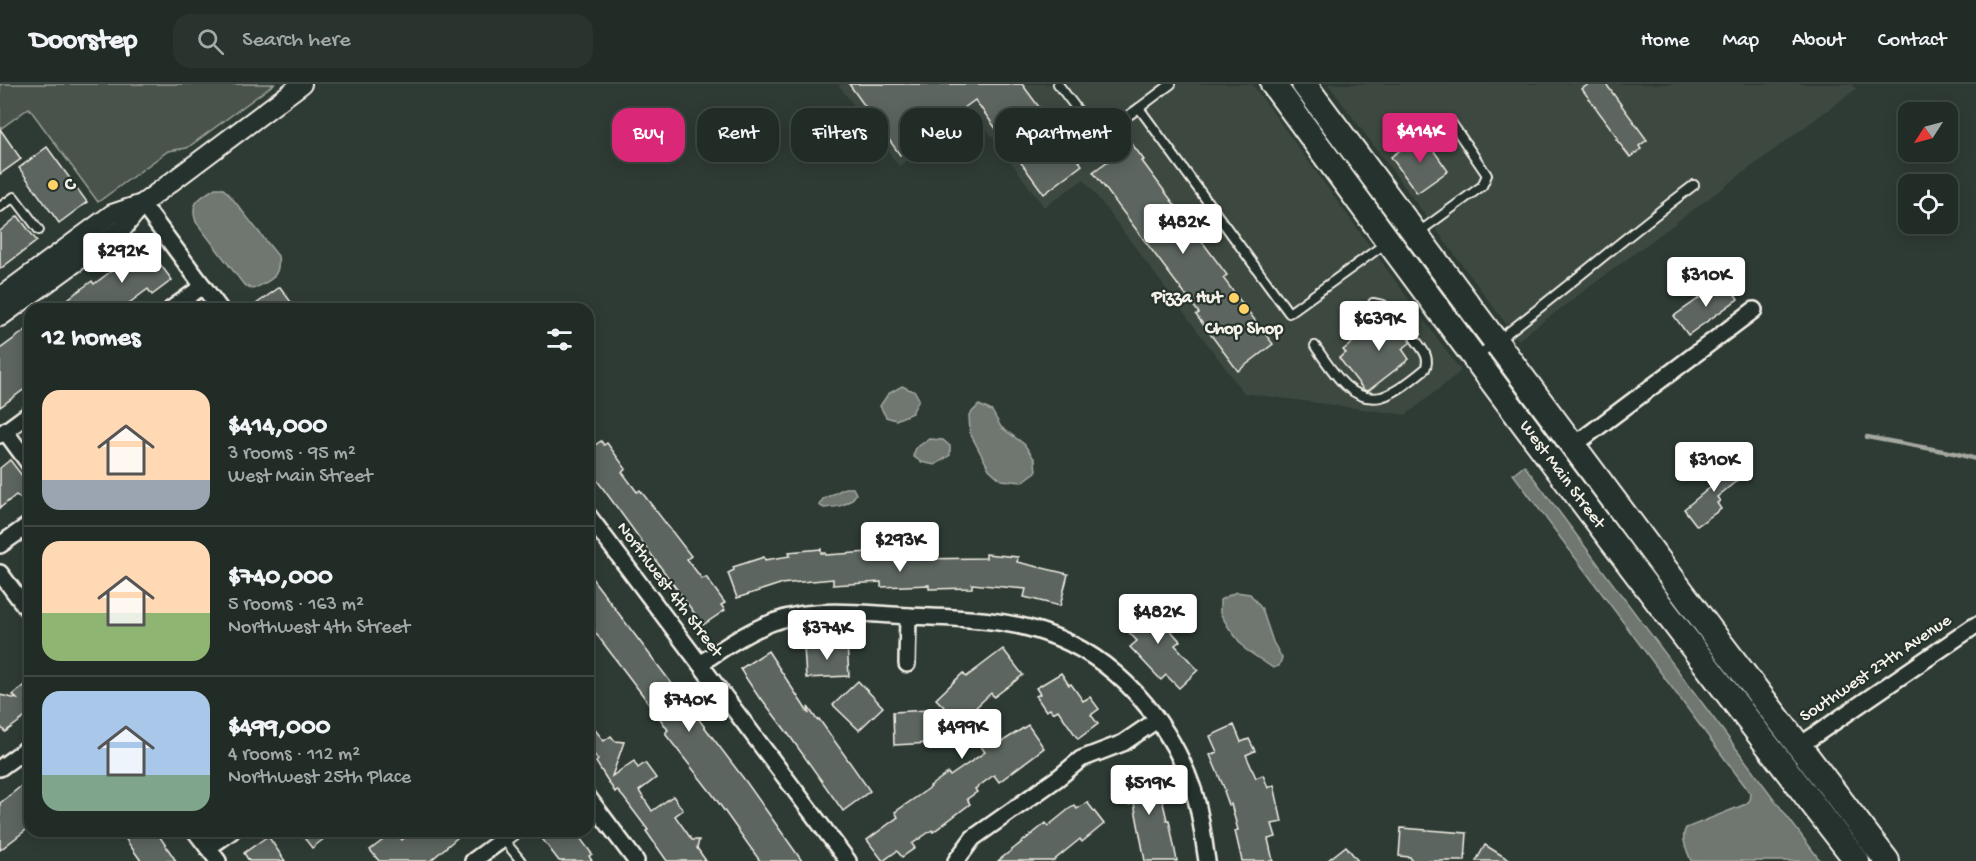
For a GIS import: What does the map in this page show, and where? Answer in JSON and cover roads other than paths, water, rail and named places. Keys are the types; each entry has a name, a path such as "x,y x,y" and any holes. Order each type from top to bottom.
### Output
{"highway":[{"name":"West Main Street","path":"1273,84 1388,241 1857,861"},
{"name":"West Main Street","path":"1304,84 1573,447 1887,861"}],"street":[{"path":"0,317 123,228 142,204 302,84"},
{"path":"142,204 216,303"},
{"path":"0,297 112,214 142,204"},
{"path":"179,303 203,286"},
{"path":"1573,447 1754,310"},
{"path":"24,417 2,433 24,458"},
{"name":"Northwest 4th Street","path":"594,523 848,861"},
{"path":"0,545 24,528"},
{"path":"0,573 24,605"},
{"path":"700,664 744,634 786,618 813,613 854,612 959,617 992,621 1046,633 1090,654 1121,677 1157,720 1184,765 1194,791 1207,861"},
{"path":"907,663 908,616"},
{"name":"Southwest 27th Avenue","path":"1799,746 1976,625"},
{"path":"956,861 973,838 1082,759 1123,743 1157,720"},
{"path":"0,768 24,750"},
{"path":"594,805 636,861"},
{"path":"200,837 218,861"},
{"path":"208,848 224,837"},
{"path":"472,861 505,837"}],"lane":[{"path":"1058,84 1098,137 1165,86"},
{"path":"1139,108 1289,313 1388,241"},
{"path":"1415,235 1482,186 1487,175 1451,122"},
{"path":"1476,357 1694,185"},
{"path":"0,207 14,197 39,230"},
{"path":"1373,303 1383,305 1396,315"},
{"path":"1315,346 1354,393 1367,397 1380,397 1390,393 1425,369 1428,363 1427,357 1415,339"},
{"path":"509,837 521,861"}],"waterway":[{"path":"1867,437 1976,459"}],"place":[{"name":"C","path":"53,185"},
{"name":"Pizza Hut","path":"1234,298"},
{"name":"Chop Shop","path":"1244,309"}]}
